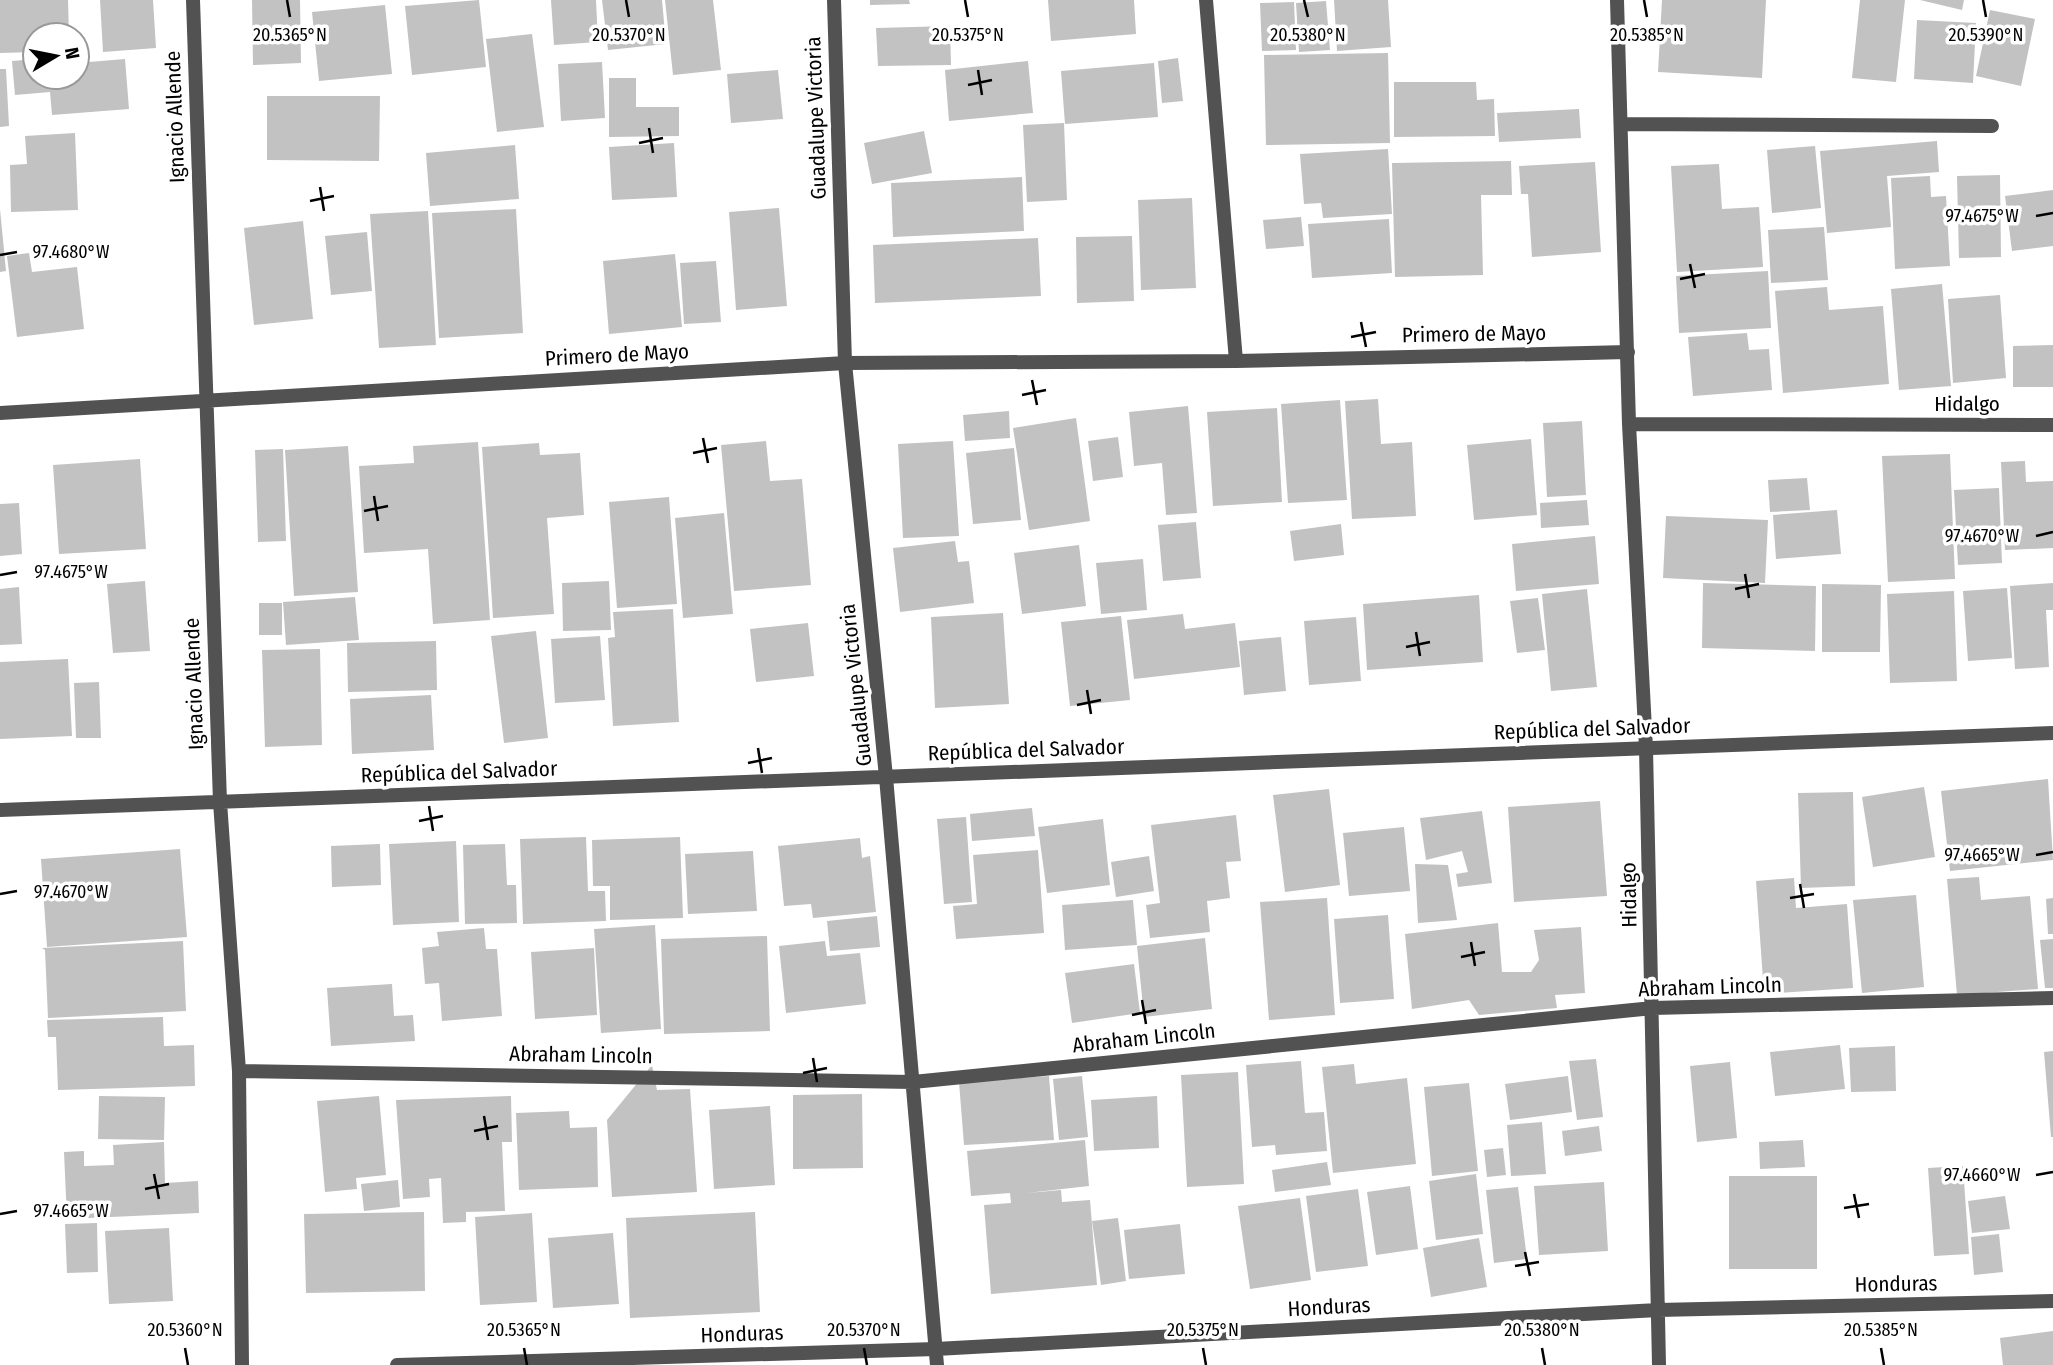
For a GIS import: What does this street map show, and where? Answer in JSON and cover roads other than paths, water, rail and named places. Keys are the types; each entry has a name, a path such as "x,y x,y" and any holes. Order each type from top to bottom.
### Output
{"street":[{"name":"Ignacio Allende","path":"193,0 204,401 220,802 239,1071 242,1365"},
{"name":"Guadalupe Victoria","path":"834,0 845,363 886,777 937,1365"},
{"path":"1206,0 1236,361"},
{"name":"Hidalgo","path":"1617,0 1629,424 1646,748 1659,1365"},
{"path":"1621,124 1992,126"},
{"name":"Primero de Mayo","path":"0,413 845,363 1236,361 1628,352"},
{"name":"Hidalgo","path":"1629,424 2053,425"},
{"name":"República del Salvador","path":"0,810 2053,733"},
{"name":"Abraham Lincoln","path":"239,1071 913,1082 1653,1008 2053,998"},
{"name":"Honduras","path":"397,1365 936,1349 1658,1310 2053,1301"}]}
